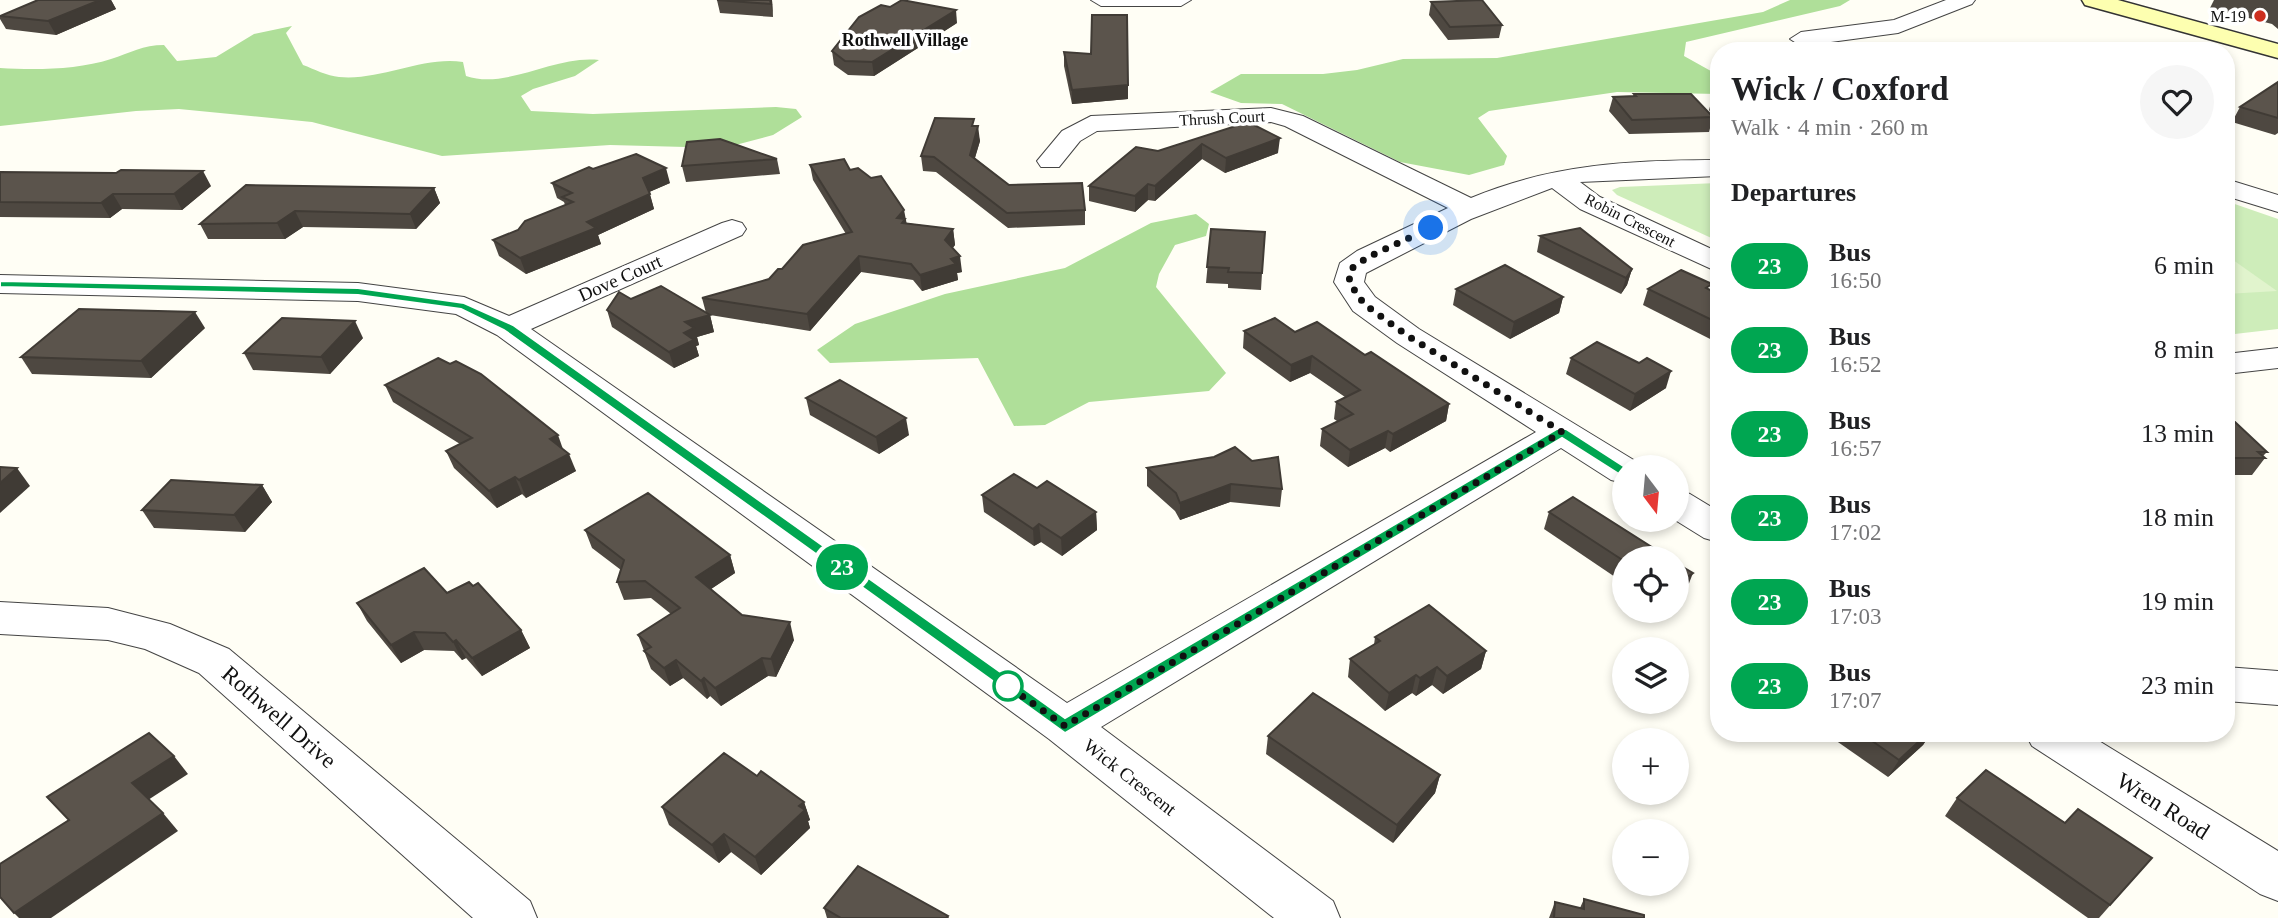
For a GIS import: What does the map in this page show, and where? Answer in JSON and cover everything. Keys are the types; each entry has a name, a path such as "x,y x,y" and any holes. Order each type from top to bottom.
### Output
{"street":[{"path":"1101,0 1181,0"},
{"path":"1801,39 1898,26 1965,0"},
{"path":"2092,0 2278,51"},
{"name":"Thrush Court","path":"1049,161 1071,136 1091,124 1271,115 1294,121 1472,209"},
{"path":"1612,463 1408,336 1364,304 1349,282 1351,269 1368,257 1472,209 1557,178 1612,172 1710,168"},
{"name":"Robin Crescent","path":"1557,178 1590,203 1710,259"},
{"path":"2235,190 2278,204"},
{"name":"Dove Court","path":"508,328 732,229"},
{"name":"Wick Crescent","path":"0,284 358,292 464,306 508,328 1065,726 1314,918"},
{"path":"2235,363 2278,358"},
{"path":"1065,726 1562,432"},
{"path":"1689,511 1710,524"},
{"name":"Rothwell Drive","path":"0,618 108,624 155,635 214,661 511,918"},
{"path":"2235,685 2278,688"},
{"name":"Wren Road","path":"2062,742 2278,878"}],"green space":[{"path":"1790,0 1850,0 1840,6 1686,42 1684,56 1710,71 1710,94 1617,92 1489,111 1478,118 1507,156 1504,165 1469,175 1400,162 1282,104 1241,103 1210,92 1241,74 1323,74 1357,70 1403,59 1497,58 1763,12"},
{"path":"292,26 286,33 303,65 334,76 370,76 448,61 463,62 466,76 498,79 565,62 599,60 575,76 533,89 521,96 531,111 593,114 776,107 796,109 802,117 773,135 724,148 610,145 442,156 312,122 179,109 0,126 0,68 42,69 84,65 156,45 164,45 177,61 216,57 254,34"},
{"path":"1710,183 1710,237 1617,195 1612,190 1620,187"},
{"path":"2235,204 2278,219 2278,329 2235,334"},
{"path":"1196,214 1209,224 1206,236 1175,245 1159,274 1156,287 1226,373 1209,391 1089,402 1045,425 1014,426 978,358 830,363 817,350 855,324 945,294 1065,268 1151,223"},
{"path":"2235,261 2277,291 2235,293"}],"building":[{"path":"38,0 100,0 48,21 0,16"},
{"path":"717,0 770,0 771,4"},
{"path":"902,0 956,10 872,62 845,61 832,51 859,17 881,5 890,7"},
{"path":"1482,0 1502,25 1450,27 1431,2"},
{"path":"1092,15 1127,15 1128,85 1072,90 1064,52 1091,54"},
{"path":"2278,82 2278,118 2240,107"},
{"path":"1634,94 1691,94 1710,117 1632,120 1613,97 1636,96"},
{"path":"935,118 974,119 972,126 978,126 970,155 1009,185 1082,183 1085,210 1007,213 934,157 921,156"},
{"path":"1248,122 1280,138 1226,158 1202,144 1155,186 1148,184 1135,196 1089,186 1136,147 1158,151"},
{"path":"720,139 777,159 682,166 687,142"},
{"path":"636,154 666,168 643,178 650,194 587,222 596,228 520,258 493,240 518,230 525,221 573,202 562,197 572,193 552,183 589,167 593,169"},
{"path":"844,159 850,170 858,168 871,178 881,176 904,210 897,218 905,219 902,223 953,229 945,240 960,256 951,259 956,264 920,275 911,264 859,256 807,314 702,298 769,279 778,269 782,269 803,245 852,232 810,165"},
{"path":"121,170 203,171 174,194 113,194 101,203 0,202 0,172 116,173"},
{"path":"246,185 434,188 410,214 295,211 277,223 200,224"},
{"path":"1580,228 1632,269 1626,278 1540,236"},
{"path":"1211,229 1265,232 1262,273 1228,272 1229,268 1207,267"},
{"path":"1505,265 1563,297 1514,322 1456,289"},
{"path":"1681,270 1710,283 1706,288 1710,290 1710,319 1648,289"},
{"path":"661,286 710,315 685,322 694,328 684,333 694,340 669,352 607,310 619,292 631,299"},
{"path":"79,309 195,312 141,361 21,357"},
{"path":"282,318 355,321 321,357 244,353"},
{"path":"1275,318 1295,332 1317,322 1365,355 1371,352 1449,404 1393,434 1388,431 1350,450 1322,429 1353,414 1336,402 1360,390 1312,356 1291,365 1244,331"},
{"path":"1597,342 1639,363 1647,358 1671,371 1635,394 1571,358"},
{"path":"438,358 450,364 456,361 481,374 558,435 550,439 569,454 519,480 515,477 489,491 446,451 472,438 385,385"},
{"path":"840,380 906,418 876,437 806,398"},
{"path":"2235,422 2267,452 2258,452 2265,458 2235,458"},
{"path":"1235,447 1252,461 1278,457 1282,489 1231,484 1180,503 1176,493 1147,468 1214,457"},
{"path":"0,467 17,468 0,483"},
{"path":"1014,474 1037,488 1047,481 1096,512 1061,538 1039,524 1033,529 982,495"},
{"path":"171,480 262,485 234,515 142,510"},
{"path":"648,493 730,555 696,577 742,615 790,622 771,659 762,658 715,688 704,678 701,681 676,660 664,668 644,651 651,647 638,635 680,608 645,581 617,582 624,560 585,530"},
{"path":"1573,497 1612,522 1612,532 1628,532 1650,546 1612,546 1612,553 1549,512"},
{"path":"424,568 447,593 469,582 473,586 478,583 521,630 472,658 456,640 453,642 445,633 414,632 391,645 357,603"},
{"path":"1429,605 1486,651 1447,676 1437,667 1420,678 1416,675 1389,693 1350,659 1380,641 1375,637"},
{"path":"1313,693 1440,775 1397,825 1268,736"},
{"path":"149,733 174,756 132,783 163,813 14,913 0,897 0,864 69,820 47,797"},
{"path":"1874,742 1918,742 1899,760"},
{"path":"724,753 757,776 761,771 804,802 799,806 805,810 755,857 724,834 712,845 662,807"},
{"path":"1986,770 2065,823 2078,809 2152,858 2110,905 1957,798"},
{"path":"858,866 948,916 841,918 824,908"},
{"path":"1584,899 1644,915 1644,918 1554,918 1555,902 1584,909"}],"bus line":[{"name":"23","path":"0,284 358,292 412,297 464,306 508,328 1065,726 1562,432 1612,463"}],"place":[{"name":"M-19","path":"2260,16"}],"district":[{"name":"Rothwell Village","path":"905,40"}],"route":[{"path":"1008,686 1005,684 1065,726 1562,432 1408,336 1364,304 1349,282 1351,269 1368,257 1431,228"}]}
